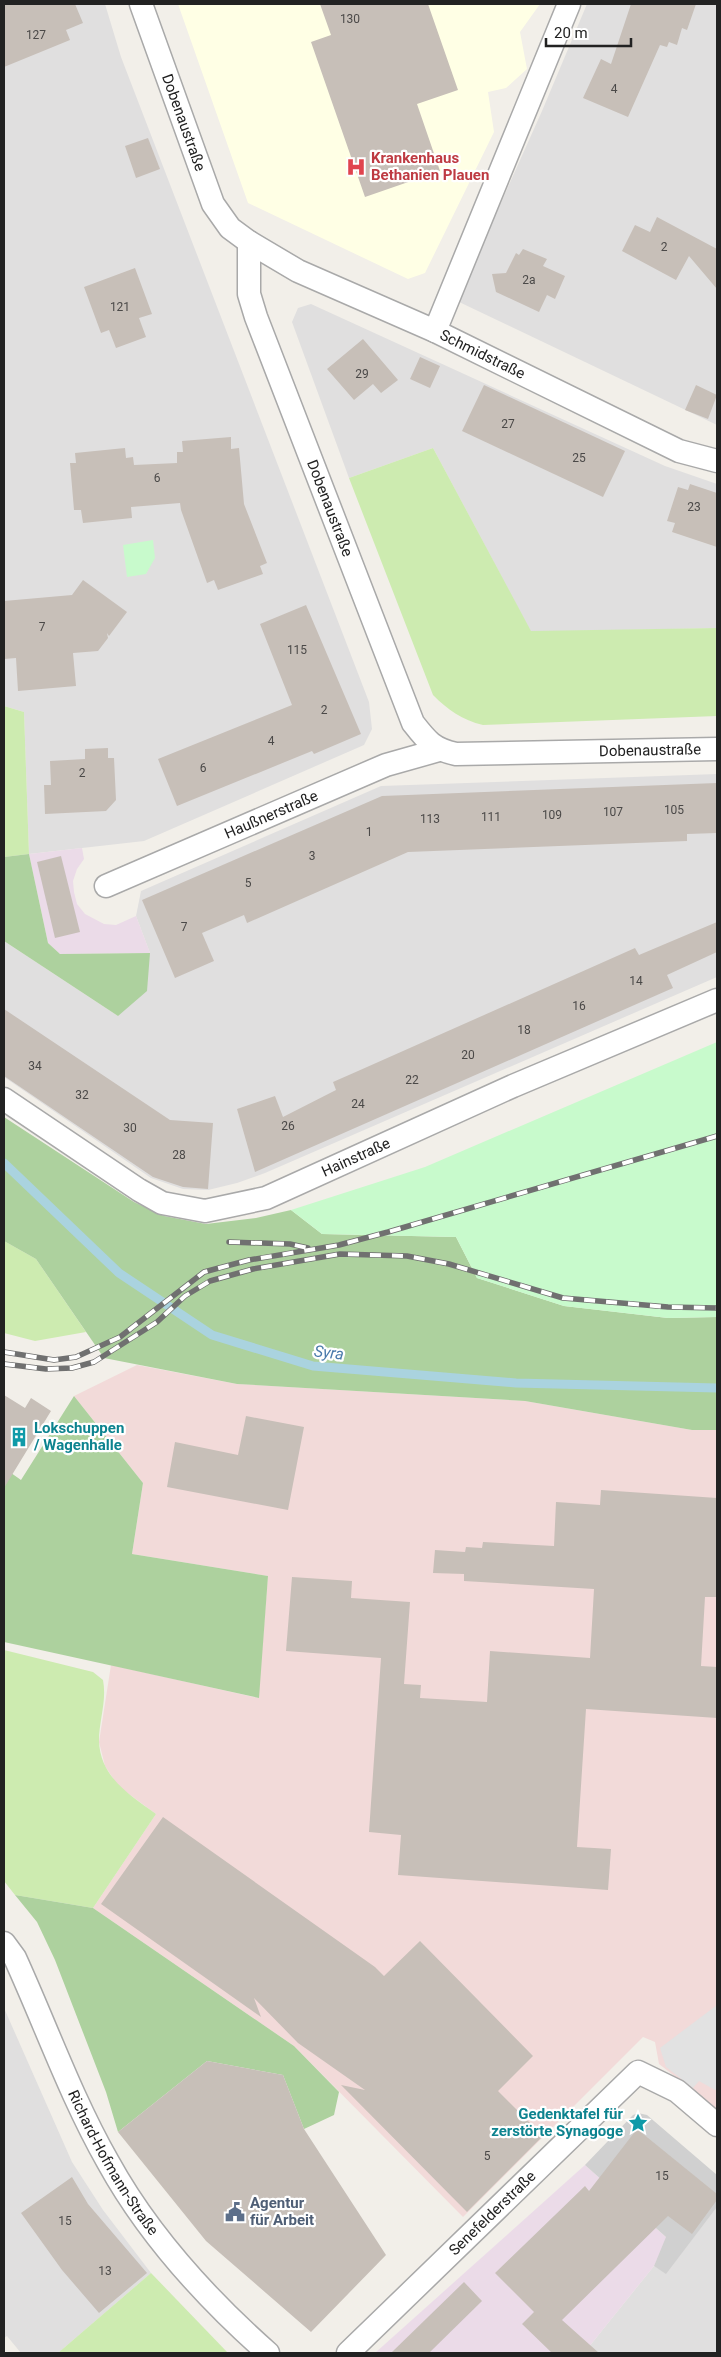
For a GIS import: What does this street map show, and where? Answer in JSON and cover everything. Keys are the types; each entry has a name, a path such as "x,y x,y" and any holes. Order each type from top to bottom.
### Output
{"street":[{"name":"Dobenaustraße","path":"141,4 213,204 230,228 249,242 249,294 256,317 413,723 425,739 438,750 456,754 717,750"},
{"path":"435,331 569,4"},
{"name":"Schmidstraße","path":"249,242 298,271 435,331 679,451 717,461"},
{"name":"Haußnerstraße","path":"106,886 386,766 438,750"},
{"name":"Hainstraße","path":"4,1099 139,1190 162,1203 206,1211 266,1198 513,1086 717,1000"},
{"name":"Richard-Hofmann-Straße","path":"4,1943 19,1967 75,2098 104,2155 154,2235 248,2335 268,2353"},
{"name":"Senefelderstraße","path":"348,2353 638,2072 677,2091 717,2125"}],"shaded area":[{"path":"4,4 105,4 121,57 369,702 372,729 364,745 144,841 29,854 24,712 4,706"},
{"name":"Krankenhaus Bethanien Plauen","path":"178,4 540,4 520,32 527,69 506,88 488,92 494,132 425,273 408,279 248,203"},
{"path":"587,4 717,4 717,425 457,301 542,111"},
{"path":"311,304 665,466 717,484 717,628 531,632 433,448 349,478 292,322 298,308"},
{"path":"717,774 717,977 265,1173 237,1183 208,1190 183,1189 151,1178 4,1077 4,941 118,1016 150,953 136,916 141,891 381,786"},
{"path":"82,848 84,859 77,869 73,881 77,904 85,914 104,924 116,925 136,916 150,953 60,954 48,943 29,854"},
{"path":"137,1365 237,1384 525,1401 692,1430 717,1430 717,2109 659,2064 655,2042 643,2037 463,2217 294,2046 93,1908 156,1814 118,1786 105,1766 99,1742 111,1665 258,1698 268,1576 132,1554 143,1483 74,1396"},
{"path":"717,2005 717,2088 715,2090 699,2081 693,2088 666,2067 660,2048"},
{"path":"4,2008 72,2162 103,2210 151,2273 58,2353 21,2353 7,2336 4,2338"},
{"path":"638,2113 647,2115 717,2175 717,2207 666,2274 654,2266 666,2237 585,2165 633,2115"},
{"path":"585,2165 667,2238 654,2266 584,2353 375,2353"},
{"path":"717,2207 717,2353 584,2353 654,2266 666,2273"}],"green space":[{"path":"433,448 531,631 717,628 717,716 483,725 450,710 433,695 349,478"},
{"path":"153,540 155,558 146,574 127,577 123,545"},
{"path":"4,706 24,712 29,854 4,857"},
{"path":"29,854 48,943 60,954 150,953 147,991 118,1016 4,941 4,857"},
{"path":"717,1042 717,1317 668,1318 564,1306 477,1278 456,1237 322,1234 291,1210 425,1167"},
{"path":"4,1117 134,1202 164,1216 206,1224 256,1218 291,1210 322,1234 456,1237 477,1278 564,1306 668,1318 717,1317 717,1430 692,1430 525,1401 237,1384 104,1358 36,1259 4,1241"},
{"path":"4,1241 36,1259 86,1332 35,1341 4,1333"},
{"path":"74,1396 143,1483 132,1554 268,1576 259,1698 4,1642 4,1468 21,1480"},
{"path":"4,1650 93,1672 103,1680 104,1695 99,1741 105,1765 118,1784 156,1814 93,1908 15,1895 4,1881"},
{"path":"15,1895 93,1908 294,2046 339,2092 334,2115 304,2129 283,2075 207,2061 118,2132 106,2092 55,1960 37,1922"},
{"path":"151,2273 228,2353 58,2353"}],"building":[{"path":"4,4 75,4 83,23 66,30 70,40 4,67"},
{"path":"320,4 428,4 458,90 417,104 440,171 365,197 311,42 331,35"},
{"path":"631,4 696,4 687,30 682,28 677,45 669,42 667,47 660,45 628,117 583,98 601,59 611,64"},
{"path":"148,138 160,169 136,178 125,146"},
{"path":"657,217 717,249 717,289 689,256 676,280 622,251 635,225 650,232"},
{"path":"523,249 547,259 543,266 565,276 555,299 547,295 539,312 496,292 492,274 506,273 516,253 519,255"},
{"path":"135,268 152,314 139,318 146,337 116,348 109,330 101,333 84,287"},
{"path":"363,339 398,380 381,393 373,384 354,400 327,369"},
{"path":"420,357 440,366 430,388 410,379"},
{"path":"484,385 625,451 603,497 462,431"},
{"path":"696,385 717,395 708,419 685,410"},
{"path":"231,437 231,449 239,448 244,504 267,563 260,566 263,574 218,590 214,580 207,583 180,503 131,507 132,518 83,523 81,510 74,510 70,463 76,463 75,453 125,448 126,458 133,457 134,465 177,463 177,452 183,452 182,441"},
{"path":"690,484 717,493 717,547 672,532 675,523 667,521 678,487 688,490"},
{"path":"83,580 127,612 109,636 107,633 108,638 98,651 73,653 76,686 18,691 16,658 4,659 4,601 72,595"},
{"path":"306,605 361,734 314,754 312,751 177,806 158,759 292,705 260,624"},
{"path":"108,748 108,758 114,758 116,800 106,811 45,814 44,785 51,785 50,761 85,759 85,749"},
{"path":"717,783 717,833 687,834 687,841 408,852 247,923 244,915 202,933 214,961 175,978 142,900 382,796"},
{"path":"61,856 80,932 55,938 37,862"},
{"path":"717,922 717,952 667,975 673,988 255,1172 237,1109 275,1096 283,1117 336,1090 333,1082 635,948 639,955"},
{"path":"4,1009 170,1120 213,1123 208,1189 183,1187 153,1177 4,1076"},
{"name":"Lokschuppen / Wagenhalle","path":"4,1395 25,1408 31,1398 51,1411 4,1488"},
{"path":"246,1416 304,1427 288,1510 167,1487 175,1442 238,1455"},
{"path":"601,1490 717,1498 717,1597 705,1597 701,1666 717,1667 717,1718 586,1709 577,1847 611,1849 608,1890 398,1875 401,1835 369,1832 381,1658 286,1651 292,1577 352,1581 351,1598 410,1602 404,1684 421,1685 420,1698 487,1702 490,1651 590,1658 594,1589 464,1581 464,1574 433,1573 435,1550 465,1552 466,1547 482,1548 483,1542 554,1546 556,1502 600,1505"},
{"path":"163,1817 375,1967 384,1976 420,1941 533,2056 498,2091 543,2136 467,2212 341,2085 365,2090 298,2043 254,1998 261,2017 101,1904"},
{"path":"207,2061 283,2075 304,2129 386,2255 311,2332 206,2241 118,2132"},
{"path":"637,2129 717,2194 717,2200 692,2234 668,2216 562,2320 599,2353 552,2353 522,2324 534,2312 495,2273 585,2186 589,2191"},
{"path":"72,2177 88,2204 147,2273 99,2313 62,2270 21,2213"},
{"path":"464,2282 482,2301 429,2353 391,2353"}],"waterway":[{"name":"Syra","path":"4,1163 119,1273 212,1335 313,1366 516,1383 717,1388"}],"railway":[{"path":"4,1352 54,1360 76,1357 120,1337 204,1272 249,1260 339,1245 717,1136"},
{"path":"229,1242 290,1244 308,1248"},
{"path":"4,1364 46,1369 72,1368 94,1362 157,1322 185,1296 210,1281 253,1269 340,1254 407,1256 449,1264 563,1298 668,1307 717,1308"}],"place":[{"name":"Krankenhaus Bethanien Plauen","path":"356,167"},
{"name":"Lokschuppen / Wagenhalle","path":"19,1437"},
{"name":"Gedenktafel für zerstörte Synagoge","path":"638,2123"},
{"name":"Agentur für Arbeit","path":"235,2212"}]}
